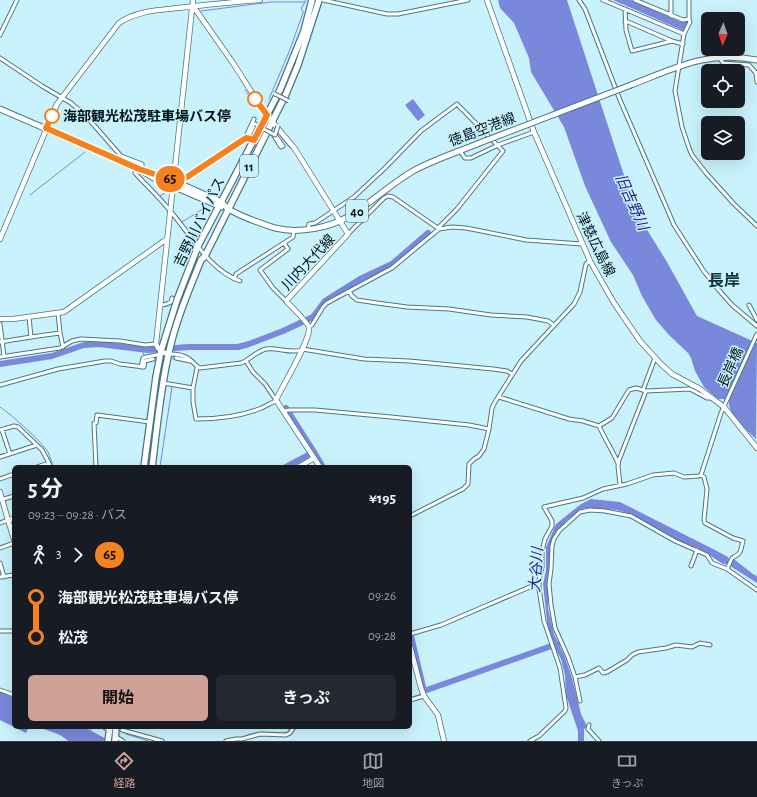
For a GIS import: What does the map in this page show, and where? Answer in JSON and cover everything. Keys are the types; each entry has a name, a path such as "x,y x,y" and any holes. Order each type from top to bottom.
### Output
{"highway":[{"name":"吉野川バイパス","path":"144,465 156,377 177,300 198,246 280,90 302,38 312,0"},
{"name":"吉野川バイパス","path":"152,465 166,383 162,351 175,331 184,302 201,260 205,256 228,208 273,122 298,65 320,0"}],"main road":[{"path":"162,351 161,305 193,0"},
{"path":"0,239 46,128 62,97 124,19 142,13 193,6 260,0"},
{"name":"津慈広島線","path":"487,0 534,132 582,244 614,303 640,341 655,358 672,374 700,389 724,407 757,448"},
{"name":"川内大代線","path":"193,6 267,115 295,149 348,234 288,298 288,302 306,323"},
{"name":"徳島空港線","path":"0,109 139,169 154,178 175,182 261,223 277,228 308,230 326,226 351,215 398,180 428,163 678,66 719,57 757,60"},
{"path":"0,319 29,317 58,313 66,310 167,240"},
{"path":"306,323 310,330 306,343 276,400 286,410 319,465"},
{"path":"302,465 314,458"},
{"path":"0,492 1,500 12,533"},
{"path":"8,520 12,519"},
{"path":"412,653 424,696 438,716 444,741"}],"street":[{"path":"0,35 17,0"},
{"path":"323,0 387,14 398,14 468,0"},
{"path":"579,0 585,9 620,100 674,225 703,270 717,288 732,305 757,326"},
{"path":"603,0 684,34"},
{"path":"635,0 680,20 690,19"},
{"path":"671,0 671,16"},
{"path":"689,0 690,22 684,34 675,91 682,127 692,155 734,204 757,226"},
{"path":"625,9 626,30 632,51 672,41"},
{"path":"625,22 682,44"},
{"path":"719,57 723,63 749,65 756,73 757,82"},
{"path":"0,58 42,86 71,102 85,115 121,156 142,164 135,173 171,212 205,256 229,277 240,281"},
{"path":"275,94 289,101"},
{"path":"306,323 312,325 327,303 392,268 438,229 457,209 503,151 457,104 421,131 354,197 315,223 309,224 308,230"},
{"path":"254,119 247,134 249,135 255,124 275,136 278,126"},
{"path":"460,151 465,158 471,158 498,145 534,132"},
{"path":"175,182 184,179 246,138 254,140"},
{"path":"348,234 386,196 393,197 438,229 452,227 466,228 521,239 582,244"},
{"path":"234,279 236,274 293,237 294,230"},
{"path":"284,243 288,249 260,270 273,288 288,302"},
{"path":"412,515 466,486 469,480 469,464 482,452 492,408 498,397 521,361 574,304 580,292 586,264 590,261"},
{"path":"349,291 357,300 407,307 449,309 491,315 527,317 548,321 554,325"},
{"path":"161,305 171,302 172,298"},
{"path":"749,306 757,320"},
{"path":"58,313 63,347"},
{"path":"29,317 31,337"},
{"path":"0,324 2,356 63,347 72,341 80,339 120,341 145,345 186,357 197,368"},
{"path":"1,342 60,334"},
{"name":"長岸橋","path":"701,475 724,407 757,334"},
{"path":"197,368 240,363 266,349 297,352 302,349 364,359 408,361 485,368 512,374"},
{"path":"145,359 162,351"},
{"path":"176,358 192,362"},
{"path":"618,463 645,390 655,358"},
{"path":"145,359 154,359"},
{"path":"0,384 58,369 105,361 144,367 145,359"},
{"path":"197,368 193,388 193,402 196,419 231,418 260,409 276,400 246,361"},
{"path":"166,383 193,388"},
{"path":"599,426 612,418 628,390 636,388 645,390 690,390 707,398 711,398"},
{"path":"498,397 569,420 583,421 599,426 618,463 620,485"},
{"path":"286,410 315,410 391,417 487,429"},
{"path":"96,465 94,423 96,423 97,415 150,422"},
{"path":"10,454 1,430 17,426 45,454 50,465"},
{"path":"0,457 36,445"},
{"path":"530,741 540,736 566,710 560,668 544,621 539,583 543,546 552,526 552,521 544,507 583,498 603,489 646,477 666,473 674,473 689,477 701,475 704,477 707,489 705,523 733,538 743,541 740,553 732,558 728,567"},
{"path":"0,478 12,475"},
{"path":"1,500 12,497"},
{"path":"580,701 568,657 555,628 549,584 552,569 552,546 554,539 559,531 580,512 586,510 604,511 631,516 675,541 707,555 712,563 728,567 757,590"},
{"path":"0,523 8,520"},
{"path":"0,548 12,544"},
{"path":"691,566 697,550"},
{"path":"0,563 2,577 12,575"},
{"path":"412,633 441,625 539,583"},
{"path":"0,632 12,631"},
{"path":"574,677 585,675 599,668 603,673 606,672 626,660 632,654 642,650 666,648 676,645 692,647 700,643 710,646"},
{"path":"0,690 12,694"},
{"path":"412,699 424,696"},
{"path":"589,725 589,732 599,741"},
{"path":"226,741 236,738 242,739 260,734 286,735 292,729"},
{"path":"122,730 162,741"},
{"path":"111,735 123,741"}],"water":[{"name":"旧吉野川","path":"498,0 567,0 636,212 667,262 697,316 757,343 756,439 735,417 729,406 729,401 718,399 704,387 695,371 688,353 656,320 642,296 633,275 611,242 585,186 564,127 531,72 529,58 514,23 500,8"},
{"path":"613,0 631,0 681,22 687,21 688,23 684,31"},
{"path":"413,99 425,115 418,121 405,105"},
{"path":"591,499 620,502 715,550 729,559 735,560 757,576 757,583 727,564 723,564 703,551 677,540 630,514 617,510 586,508 582,509 566,521 557,532 550,555 548,608 554,634 565,657 581,714 587,726 584,729 584,741 578,741 578,731 566,695 565,675 561,659 548,630 543,584 546,570 546,547 556,524 581,504"},
{"path":"0,692 12,697 12,726 0,720"},
{"path":"18,729 28,729 26,733"},
{"path":"42,729 88,729 110,741 68,741 65,738"}],"waterway":[{"path":"201,11 271,2 305,2 306,0"},
{"path":"269,99 289,52 303,13 301,9 305,2"},
{"path":"245,90 258,108"},
{"path":"277,132 290,148"},
{"path":"212,163 245,141"},
{"path":"30,195 85,152"},
{"path":"160,196 171,189"},
{"path":"182,222 206,207"},
{"path":"0,364 52,356 84,345 99,344 148,350 189,347 238,347 249,344 283,331 313,317 325,301 360,279 392,264 428,233"},
{"path":"142,350 145,357"},
{"path":"160,465 172,387"},
{"path":"0,407 26,428 39,441 48,452 53,465"},
{"path":"286,408 314,452"},
{"path":"290,465 314,452 322,465"},
{"path":"412,640 424,691 557,644"},
{"path":"412,697 421,694"},
{"path":"127,729 126,734 148,741"},
{"path":"243,737 253,733 284,733 288,732 289,729"}],"tunnel":[{"path":"153,359 176,358"}],"bus line":[{"name":"65","path":"52,116 46,128 139,169 158,174 175,181 175,177 184,179 246,138 254,140 267,115 255,99"}],"place":[{"name":"海部観光松茂駐車場バス停","path":"52,116"}],"district":[{"name":"長岸","path":"724,280"}],"water label":[{"name":"大谷川","path":"536,570"}]}
